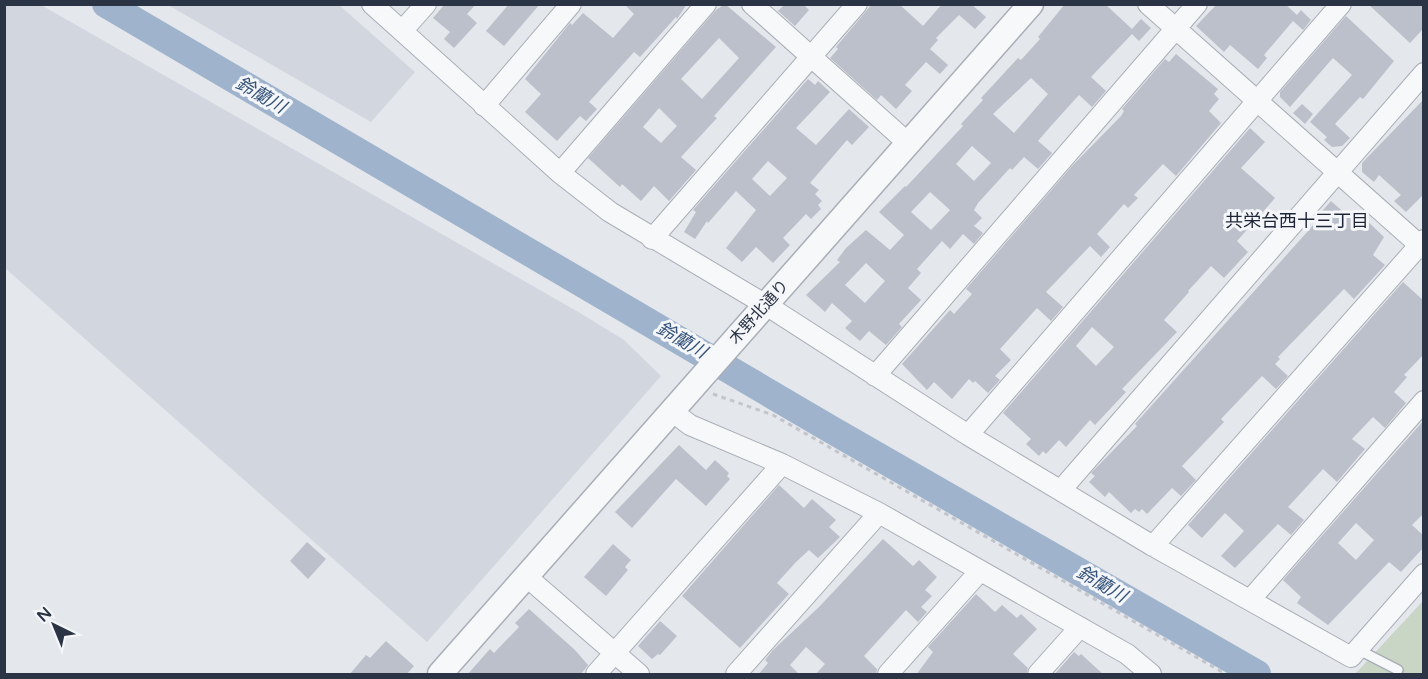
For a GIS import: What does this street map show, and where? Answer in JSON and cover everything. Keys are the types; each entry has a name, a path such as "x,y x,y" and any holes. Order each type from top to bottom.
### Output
{"street":[{"path":"372,4 560,173 610,212 766,305 968,435 1154,546 1351,657 1424,574"},
{"path":"402,31 426,4"},
{"path":"484,106 571,4"},
{"path":"560,173 706,4"},
{"path":"753,4 909,144"},
{"path":"652,239 857,4"},
{"name":"木野北通り","path":"440,675 673,412 706,386 738,337 1031,4"},
{"path":"1148,4 1422,244 1154,546"},
{"path":"875,376 1197,4"},
{"path":"968,435 1341,4"},
{"path":"1061,490 1424,73"},
{"path":"1250,600 1424,401"},
{"path":"673,412 690,425 782,464 879,513 1127,654 1151,675"},
{"path":"596,675 782,464"},
{"path":"736,675 879,513"},
{"path":"888,675 980,571"},
{"path":"527,577 639,675"},
{"path":"1038,675 1080,627"}],"lane":[{"path":"1357,649 1398,670"}],"path":[{"path":"706,386 773,415 1226,675"}],"shaded area":[{"path":"5,4 41,5 580,313 624,340 661,376 427,642 5,268"},
{"path":"168,5 339,5 415,72 371,122"}],"green space":[{"path":"1423,601 1423,674 1355,674"}],"building":[{"path":"445,4 476,4 467,14 477,23 454,48 444,39 450,32 433,18"},
{"path":"509,4 540,4 504,46 486,31"},
{"path":"624,4 687,4 677,19 676,17 640,57 634,52 589,102 597,109 586,121 580,116 557,141 525,112 541,94 525,79 570,23 572,25 583,13 613,38 634,14"},
{"path":"725,4 776,47 714,116 717,118 681,157 696,170 669,201 654,186 641,201 622,184 620,187 588,158 716,10","holes":["719,38 739,58 702,99 681,79","659,108 677,126 661,143 643,127"]},
{"path":"785,4 803,4 809,10 795,26 778,11"},
{"path":"872,4 899,4 923,26 942,4 971,4 986,17 975,29 959,15 936,38 938,40 930,49 948,65 940,74 926,62 905,85 912,91 896,109 881,95 877,100 830,58 838,49 836,47"},
{"path":"1065,4 1105,4 1132,29 1141,19 1151,28 1139,41 1132,34 1091,77 1106,91 1092,107 1079,95 1038,141 1052,153 1038,169 1024,157 1012,170 1010,168 978,203 974,210 982,218 974,226 983,233 974,244 963,234 950,249 942,241 917,269 921,273 908,288 921,300 899,324 902,327 886,345 869,331 860,341 845,328 852,321 832,303 825,312 806,295 840,262 837,260 846,248 866,230 890,250 904,235 879,212 906,187 963,126 961,124 983,100 981,98 1018,58 1021,60 1040,39 1038,37","holes":["1031,78 1048,94 1014,133 993,114","972,146 991,163 974,181 956,164","930,192 950,210 931,230 911,212","866,263 885,281 865,303 845,285"]},
{"path":"1217,4 1285,4 1297,15 1301,10 1311,20 1303,30 1293,21 1264,55 1267,58 1258,69 1230,45 1224,52 1196,26"},
{"path":"1368,4 1424,4 1424,28 1410,43"},
{"path":"1346,16 1394,61 1363,99 1360,97 1335,124 1350,138 1342,146 1332,147 1324,140 1327,137 1310,122 1352,75 1333,58 1290,107 1280,97 1280,92"},
{"path":"1176,54 1218,89 1214,94 1219,99 1209,111 1221,123 1176,176 1163,164 1134,195 1138,198 1128,208 1124,204 1097,234 1110,247 1101,257 1090,246 1046,292 1063,307 1051,321 1037,308 1000,349 1011,360 995,376 1000,380 988,393 975,381 973,383 969,379 952,399 934,382 927,390 902,364 950,310 954,314 972,294 966,289 1073,165 1121,116 1124,111 1122,109 1165,59 1169,62"},
{"path":"808,79 815,85 818,81 830,92 796,128 816,145 849,109 869,127 852,145 847,140 810,183 819,190 815,194 822,201 818,205 821,209 811,219 806,214 783,238 790,245 773,263 756,247 742,262 726,248 756,210 736,191 708,223 707,221 695,239 684,232 696,212 693,210","holes":["768,161 787,178 770,196 752,179"]},
{"path":"1424,99 1424,194 1406,212 1394,201 1401,195 1379,175 1374,182 1362,172 1362,163"},
{"path":"1302,104 1313,114 1305,124 1293,113"},
{"path":"1250,128 1265,142 1241,168 1275,198 1237,241 1248,252 1224,278 1211,266 1164,320 1177,332 1122,389 1126,392 1095,425 1090,420 1066,447 1059,440 1046,454 1043,451 1039,456 1026,444 1031,439 1003,413","holes":["1092,327 1114,347 1096,366 1076,346"]},
{"path":"1331,201 1355,222 1361,215 1384,237 1373,255 1385,265 1354,299 1344,289 1278,357 1280,359 1275,364 1288,376 1276,389 1262,376 1221,419 1224,422 1182,466 1196,480 1181,496 1172,488 1147,514 1142,509 1139,512 1135,509 1131,513 1109,492 1105,497 1089,482 1095,476 1091,473 1137,426 1135,424 1317,221 1315,219"},
{"path":"1403,282 1424,301 1424,354 1404,375 1407,377 1394,392 1406,403 1385,428 1373,417 1352,439 1365,449 1337,482 1323,469 1288,507 1304,520 1291,535 1278,524 1235,568 1221,556 1244,531 1225,513 1202,538 1188,525"},
{"path":"1424,420 1424,513 1412,525 1424,536 1424,547 1401,572 1389,562 1328,625 1297,603 1301,597 1283,580","holes":["1356,523 1374,540 1356,560 1338,543"]},
{"path":"679,445 706,470 715,460 729,473 727,476 730,479 706,506 676,479 632,528 615,512"},
{"path":"779,485 804,508 812,499 836,520 829,527 840,537 818,558 809,550 777,583 789,594 740,648 682,596"},
{"path":"883,539 913,566 919,560 937,577 925,590 932,596 921,607 927,612 918,622 906,610 864,656 877,669 876,675 815,675 825,664 806,647 790,665 800,675 758,675 768,663 765,660 773,650 819,607"},
{"path":"307,542 326,559 308,579 290,561"},
{"path":"613,544 631,560 625,567 628,570 606,596 584,577"},
{"path":"976,594 995,612 1002,605 1017,618 1021,614 1037,629 1013,654 1028,668 1026,675 916,675 933,652 928,647"},
{"path":"529,609 575,650 588,665 580,675 467,675 490,649 494,653 519,627 515,623"},
{"path":"660,621 677,636 660,655 652,659 638,646"},
{"path":"386,641 414,666 406,675 349,675 366,655 370,658"},
{"path":"1074,652 1079,656 1081,654 1104,675 1054,675"}],"waterway":[{"name":"鈴蘭川","path":"106,4 832,430 1257,674"}],"district":[{"name":"共栄台西十三丁目","path":"1297,221"}]}
